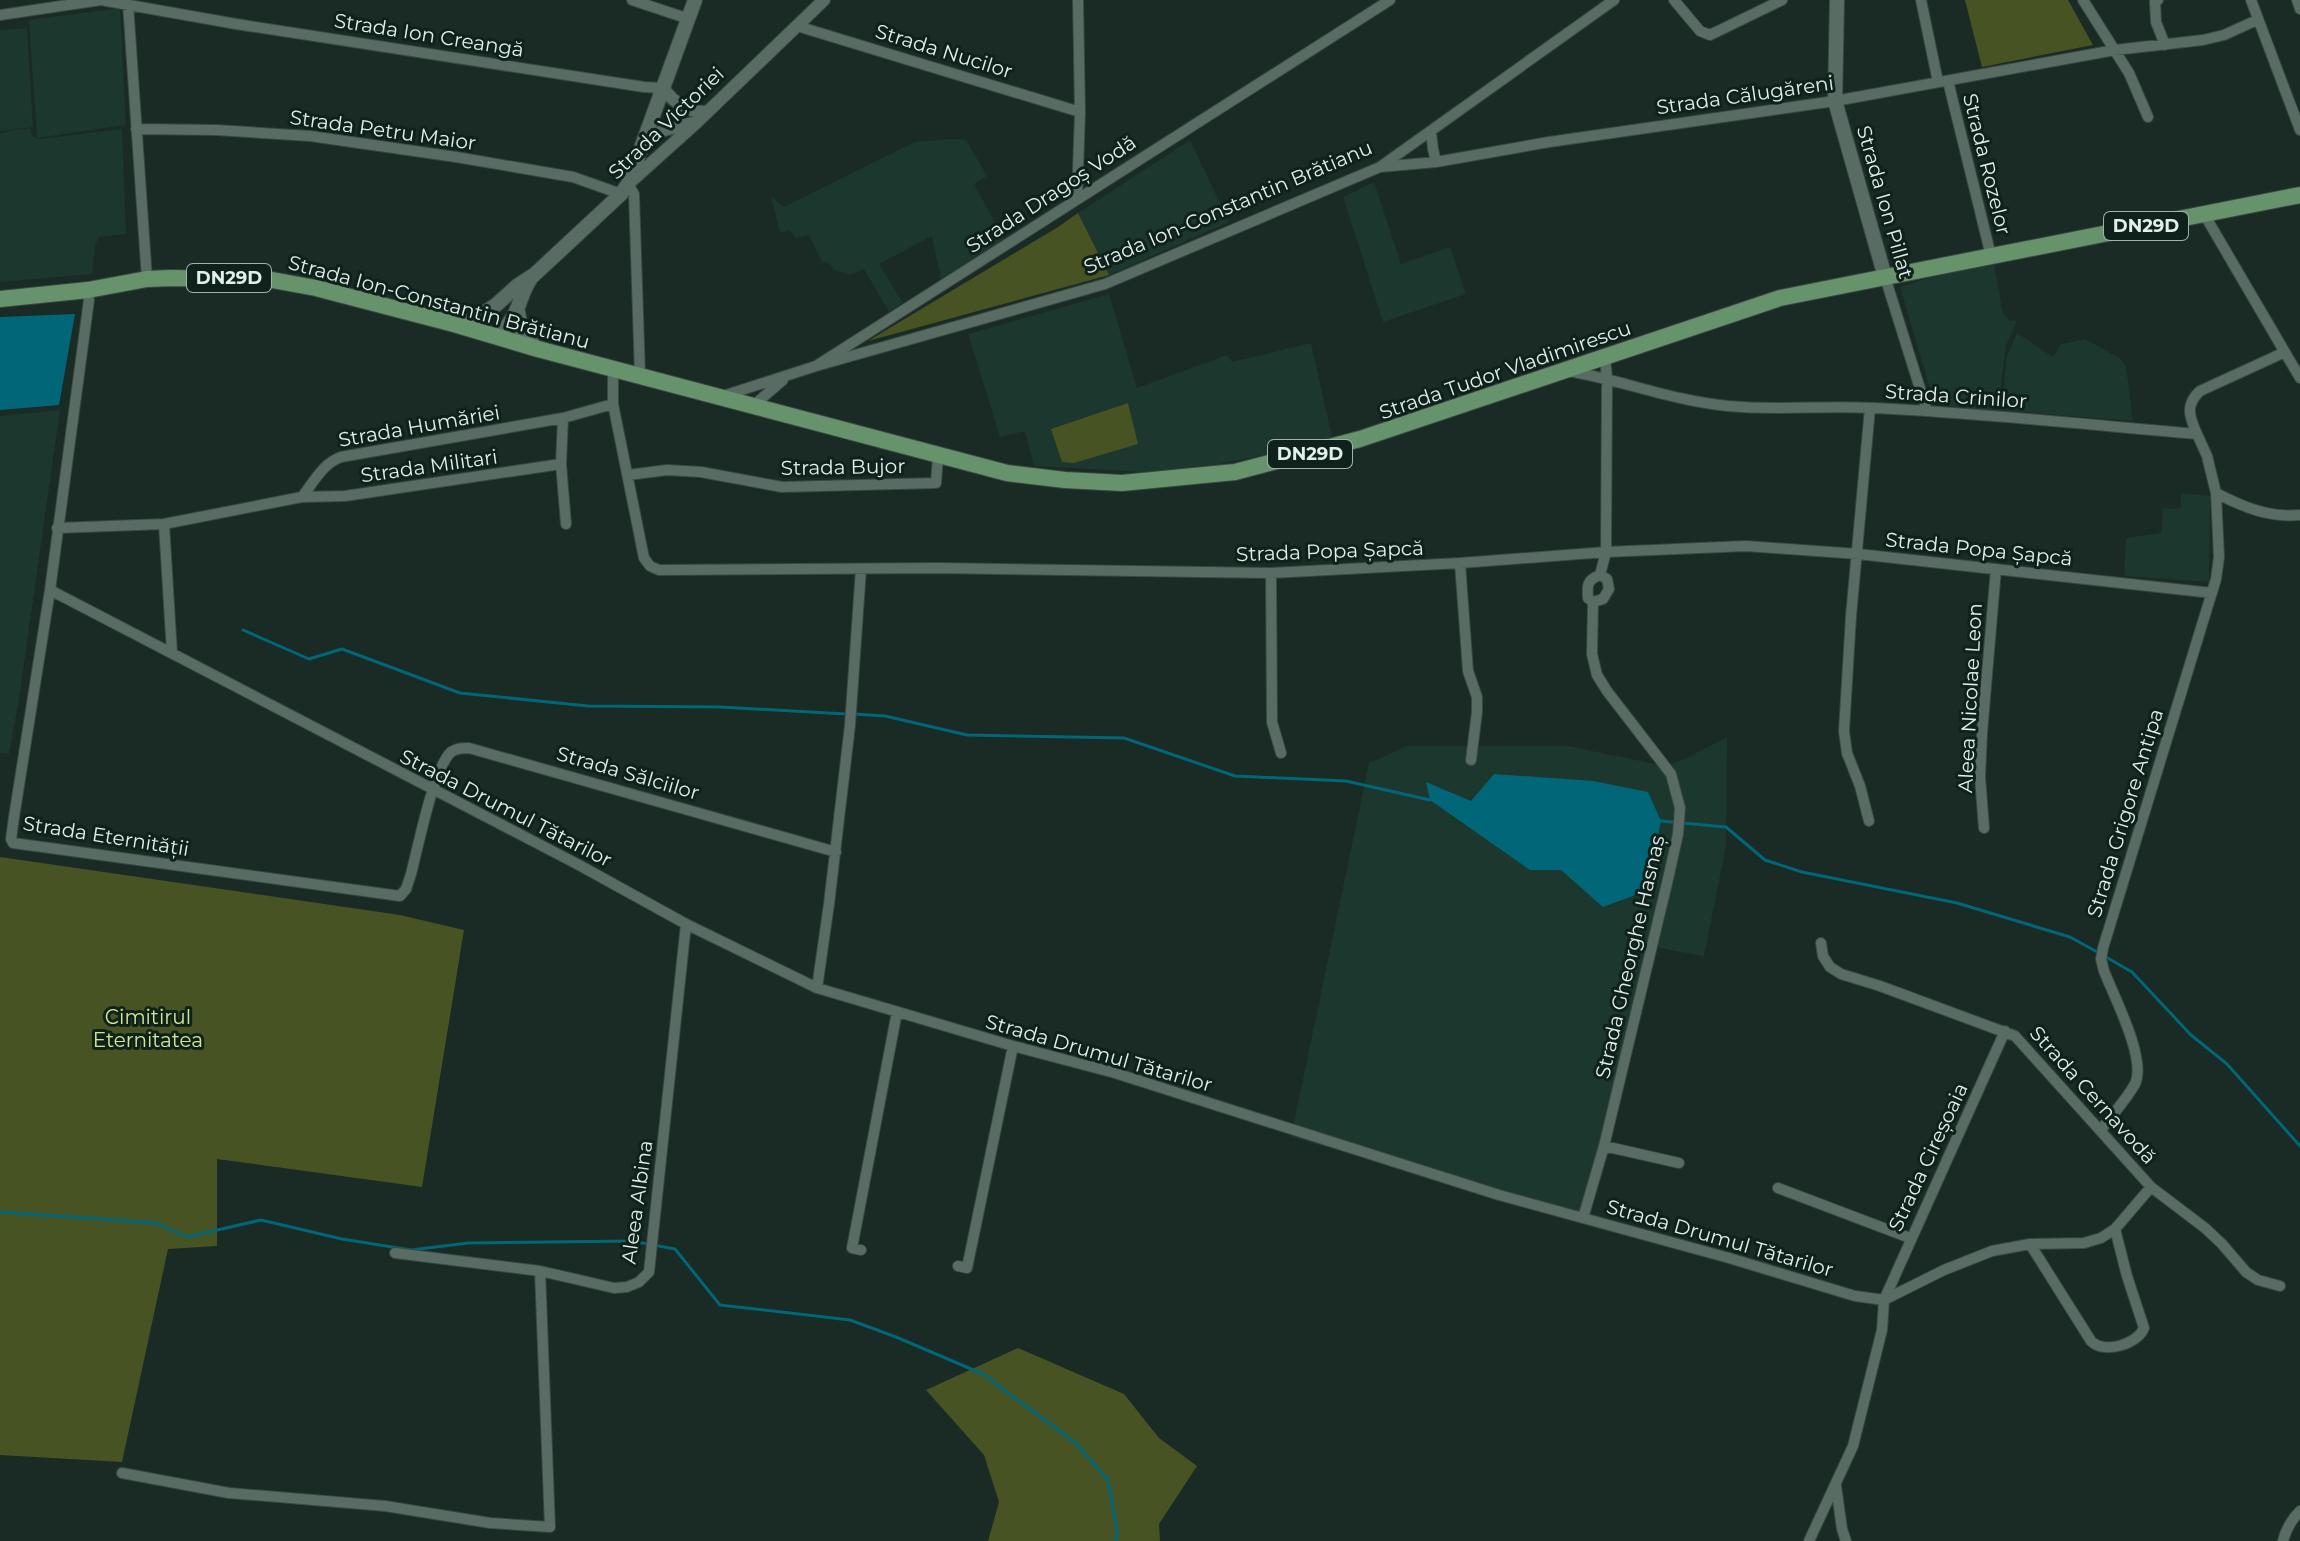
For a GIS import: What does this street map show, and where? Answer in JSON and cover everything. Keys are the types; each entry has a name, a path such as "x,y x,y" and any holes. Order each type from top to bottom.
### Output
{"main road":[{"path":"624,189 695,0"},
{"name":"Strada Ion Pillat","path":"1837,0 1835,101 1885,277"},
{"name":"Strada Victoriei","path":"454,324 472,321 504,299 534,275 624,189"},
{"name":"Strada Tudor Vladimirescu","path":"721,396 1007,473 1122,483 1235,472 1360,439 1780,298 2300,195"},
{"name":"Strada Victoriei","path":"497,335 518,312 524,290 534,275"},
{"name":"Strada Ion-Constantin Brătianu","path":"0,299 88,290 147,279 272,280 316,288 721,396"},
{"path":"497,335 504,299"},
{"path":"518,312 522,334 538,349"}],"street":[{"name":"Strada Ion Creangă","path":"0,15 92,0 663,88"},
{"path":"632,0 689,19"},
{"name":"Strada Victoriei","path":"624,189 824,0"},
{"path":"1077,199 1080,112 1078,0"},
{"name":"Strada Dragoș Vodă","path":"721,396 816,366 1390,0"},
{"name":"Strada Ion-Constantin Brătianu","path":"816,366 1105,284 1380,167 1614,0"},
{"path":"1674,0 1700,31 1710,35 1782,0"},
{"name":"Strada Rozelor","path":"1921,0 1991,256"},
{"path":"2083,0 2129,73 2148,117"},
{"path":"2158,0 2155,2 2156,22 2165,45"},
{"path":"2251,0 2300,130"},
{"path":"128,4 147,279"},
{"name":"Strada Călugăreni","path":"1380,167 1436,162 1549,142 1835,101 2115,50 2224,35 2257,20"},
{"name":"Strada Nucilor","path":"797,26 1080,112"},
{"path":"663,88 687,110 707,112"},
{"path":"644,142 664,130 697,122"},
{"name":"Strada Petru Maior","path":"136,129 310,136 456,157 624,189"},
{"path":"1431,132 1436,162"},
{"path":"624,189 634,194 640,375"},
{"path":"2204,214 2300,378"},
{"name":"Strada Ion Pillat","path":"1885,277 1927,411"},
{"name":"Strada Eternității","path":"88,290 50,590 14,817 13,843 400,896 406,889 434,791"},
{"path":"2285,352 2200,391 2193,398 2188,413 2207,456 2216,493 2271,515 2300,515"},
{"name":"Strada Gheorghe Hasnaș","path":"1583,1218 1604,1146 1678,834 1680,808 1671,774 1607,691 1597,675 1592,654 1593,602 1603,599 1609,589 1607,579 1600,575 1606,552 1605,357"},
{"name":"Strada Popa Șapcă","path":"613,369 613,404 644,558 650,566 659,570 937,568 1271,573 1746,546 1858,554 2212,593"},
{"name":"Strada Crinilor","path":"1566,371 1607,378 1651,393 1729,406 1927,411 2197,434"},
{"path":"754,405 788,376"},
{"name":"Strada Humăriei","path":"302,497 325,467 341,457 563,418 613,404"},
{"path":"1869,821 1847,753 1844,731 1870,408"},
{"path":"563,418 561,464 566,524"},
{"name":"Strada Bujor","path":"628,475 667,470 701,472 782,487 936,483 938,456"},
{"name":"Strada Militari","path":"302,497 345,496 561,464"},
{"name":"Strada Grigore Antipa","path":"2101,1130 2135,1084 2139,1069 2136,1051 2104,971 2102,954 2212,593 2219,557 2216,493"},
{"path":"57,528 164,524 302,497"},
{"path":"164,524 172,653"},
{"path":"1460,563 1468,671 1477,697 1471,760"},
{"path":"817,988 850,725 861,569"},
{"name":"Aleea Nicolae Leon","path":"1984,828 1980,777 1982,733 1996,569"},
{"path":"1271,573 1272,722 1281,753"},
{"path":"1593,602 1588,598 1589,582 1600,575"},
{"name":"Strada Drumul Tătarilor","path":"50,590 579,865 686,924 817,988 1115,1073 1499,1195 1843,1292 1884,1300"},
{"name":"Strada Sălciilor","path":"434,791 440,770 450,753 458,749 480,749 836,852"},
{"name":"Aleea Albina","path":"395,1253 540,1271 614,1288 639,1282 649,1272 686,924"},
{"name":"Strada Cernavodă","path":"1821,943 1823,956 1830,967 1841,974 2005,1031 2025,1045 2151,1187 2222,1244 2246,1272 2258,1280 2280,1286"},
{"path":"861,1250 852,1248 897,1012"},
{"name":"Strada Cireșoaia","path":"1884,1300 2005,1031"},
{"path":"958,1266 967,1268 1013,1046"},
{"path":"1604,1146 1679,1163"},
{"path":"1809,1541 1853,1446 1882,1330 1884,1300 1992,1251 2030,1244 2084,1243 2101,1238 2115,1229 2151,1187"},
{"path":"1778,1188 1910,1238"},
{"path":"2030,1244 2091,1341 2096,1346 2106,1348 2131,1342 2141,1335 2144,1328 2115,1229"},
{"path":"122,1473 229,1493 385,1506 475,1521 550,1527 540,1271"},
{"path":"1836,1486 1846,1541"},
{"path":"2283,1541 2286,1530 2300,1511"}],"shaded area":[{"path":"120,8 126,125 37,138 29,20"},
{"path":"27,28 33,127 0,131 0,30"},
{"path":"30,129 33,137 40,139 122,129 126,234 99,237 92,274 0,282 0,134"},
{"path":"966,140 987,176 974,184 1004,239 941,279 932,236 879,264 903,303 889,312 864,269 850,275 834,270 829,263 822,262 809,235 796,238 790,230 780,233 771,196 784,207 915,142"},
{"path":"1190,140 1229,222 1109,275 1078,213"},
{"path":"1374,182 1401,264 1450,247 1466,294 1383,322 1343,197"},
{"path":"1994,264 2003,314 2011,321 2017,321 2006,345 2000,392 1992,411 1936,403 1900,287 1951,271"},
{"path":"1109,294 1137,388 1227,355 1232,362 1311,343 1332,437 1293,449 1161,473 1034,466 1025,431 1000,437 968,334"},
{"path":"2017,333 2053,357 2061,344 2085,339 2121,359 2126,366 2133,421 1996,410 2004,389 2006,359"},
{"path":"60,410 19,699 9,754 0,753 0,416"},
{"path":"2181,493 2210,496 2209,582 2124,576 2126,538 2161,533 2163,508 2181,507"},
{"path":"1727,737 1726,846 1704,956 1649,946 1583,1218 1291,1137 1369,763 1407,746 1568,746 1665,766"}],"green space":[{"path":"1965,0 2068,0 2093,45 1982,67"},
{"path":"1078,213 1109,275 868,341 1058,227"},
{"path":"1128,403 1138,444 1074,463 1062,462 1051,429"},
{"name":"Cimitirul Eternitatea","path":"0,857 400,915 464,930 422,1187 217,1159 217,1246 168,1249 122,1462 0,1455"},
{"path":"1018,1348 1124,1394 1159,1438 1197,1466 1159,1524 1160,1541 988,1541 999,1502 984,1455 926,1390"}],"water":[{"path":"75,314 59,405 0,410 0,317"},
{"path":"1494,774 1593,781 1648,792 1661,821 1646,891 1603,907 1561,870 1530,870 1430,800 1426,782 1471,801"}],"waterway":[{"path":"243,630 309,659 342,649 460,693 588,706 720,707 846,714"},
{"path":"854,714 885,716 967,735 1124,738 1235,776 1346,781 1430,800"},
{"path":"1661,821 1726,827 1765,860 1802,872 1957,903 2070,937 2099,953"},
{"path":"2106,957 2132,972 2191,1035 2227,1064 2300,1146"},
{"path":"0,1212 157,1223 187,1237 261,1220 342,1239 411,1250 468,1243 632,1241 675,1249 720,1305 850,1320 983,1374 1077,1444 1108,1480 1116,1541"}]}
